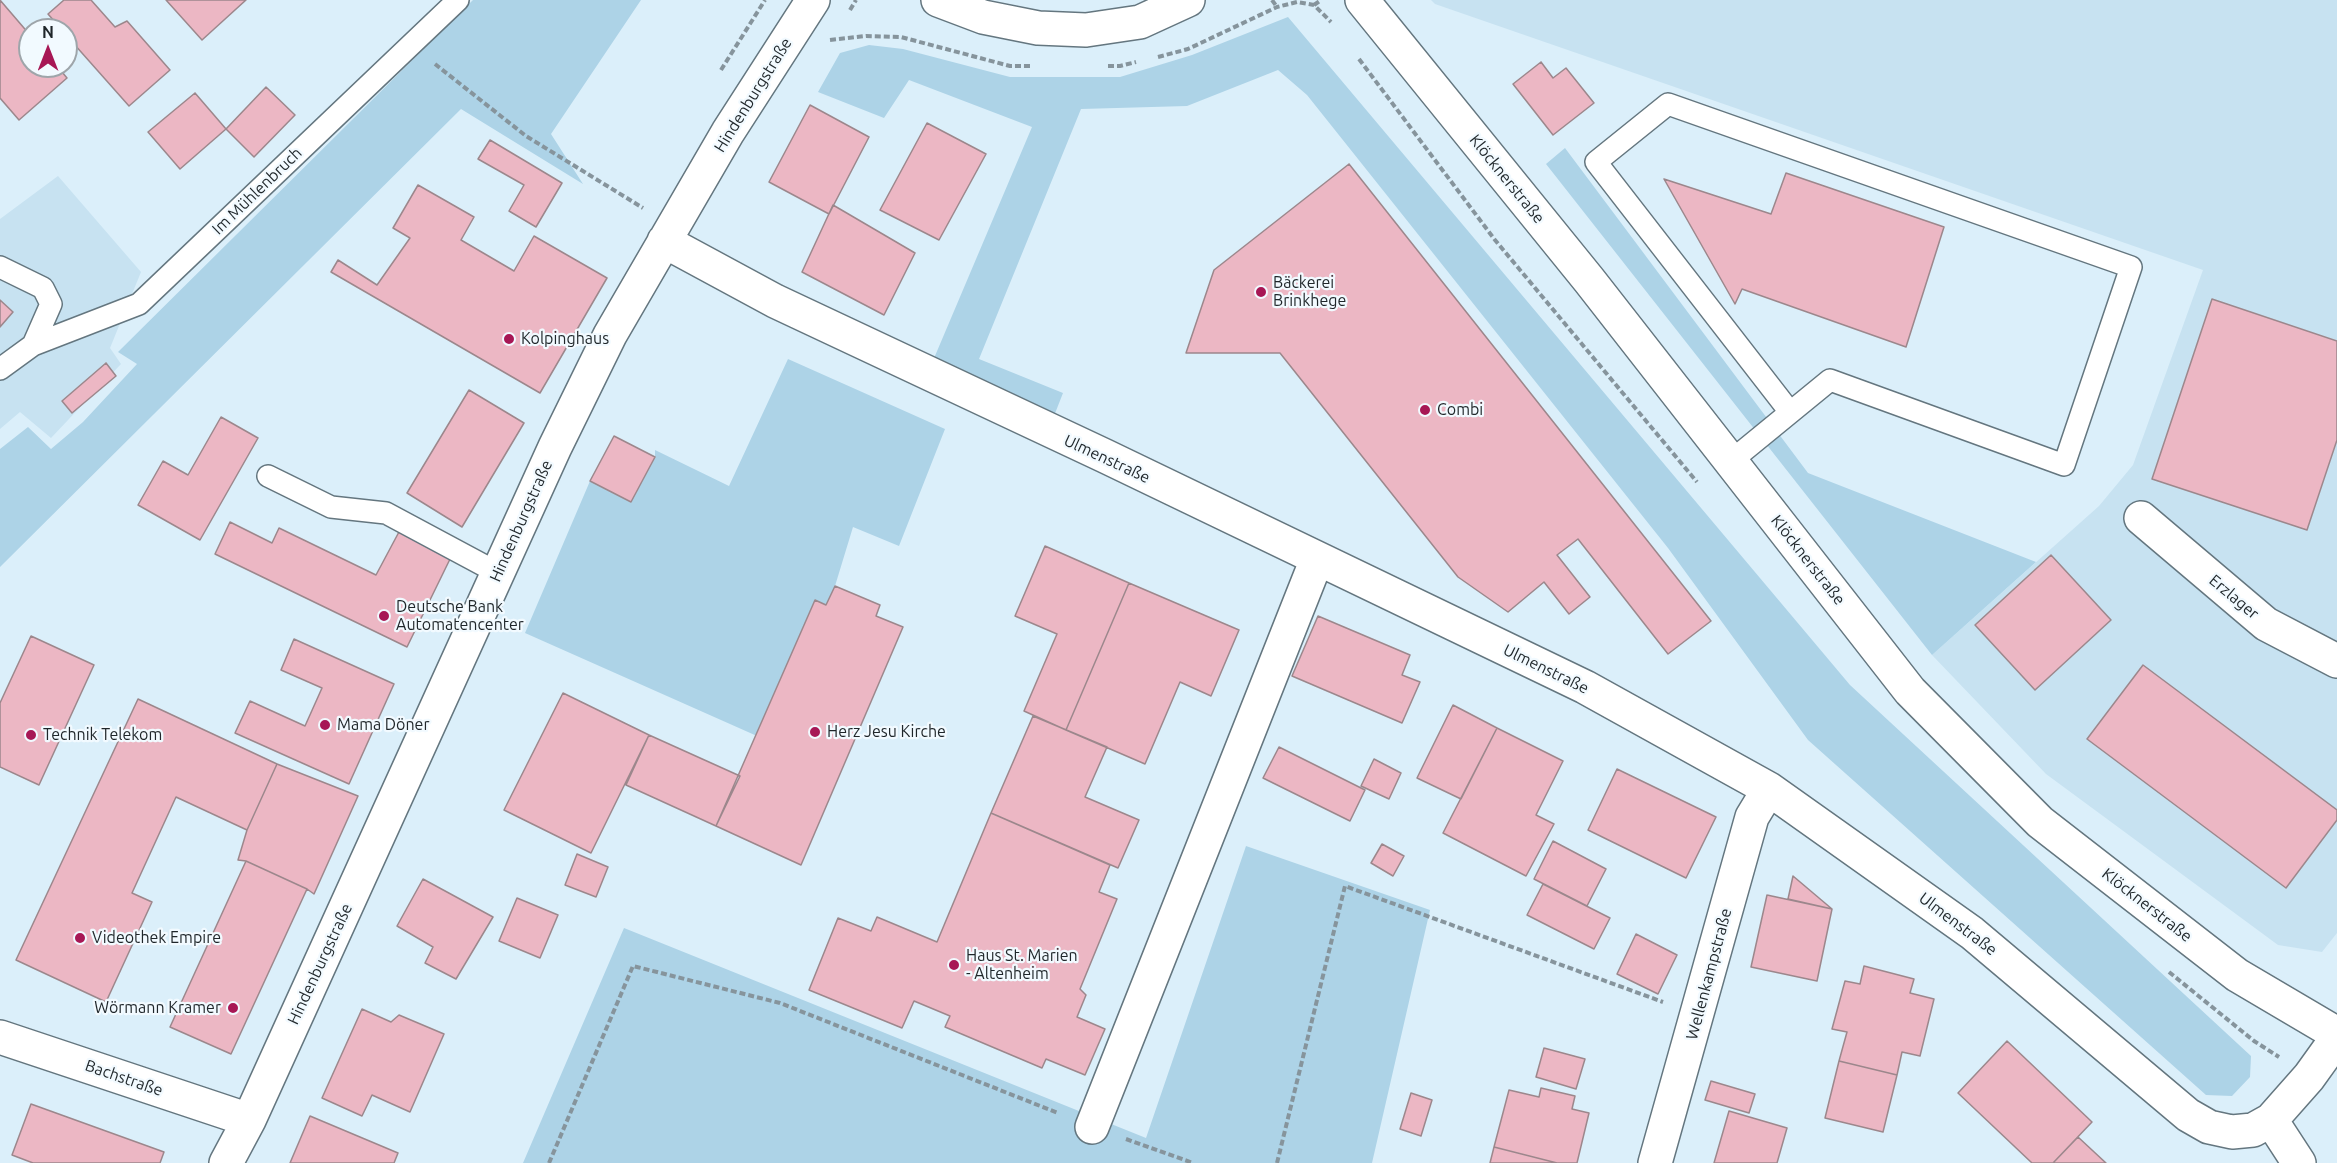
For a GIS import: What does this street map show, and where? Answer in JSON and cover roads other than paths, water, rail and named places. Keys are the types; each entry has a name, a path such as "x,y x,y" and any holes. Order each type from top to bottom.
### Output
{"street":[{"name":"Hindenburgstraße","path":"226,1163 249,1119 555,447 610,334 728,132 813,0"},
{"path":"938,0 994,19 1038,28 1086,30 1140,22 1188,0"},
{"name":"Klöcknerstraße","path":"1362,0 1589,280 1910,691 2040,822 2237,975 2337,1036"},
{"name":"Ulmenstraße","path":"668,234 775,301 1105,456 1585,687 1769,789 1972,933 2188,1115 2209,1126 2232,1132 2253,1130 2271,1120 2309,1077 2337,1036"},
{"name":"Erzlager","path":"2141,518 2266,624 2337,661"},
{"path":"1092,1126 1317,559"},
{"name":"Wellenkampstraße","path":"1655,1163 1752,817 1769,789"},
{"name":"Bachstraße","path":"0,1036 249,1119"},
{"path":"2271,1120 2299,1163"}],"lane":[{"name":"Im Mühlenbruch","path":"0,369 33,345 139,304 458,0"},
{"path":"1731,461 1830,380 2064,465 2131,267 1668,104 1596,162 1790,412"},
{"path":"0,267 43,288 51,304 33,345"},
{"path":"268,476 331,507 386,513 498,573"}],"place":[{"name":"Bäckerei Brinkhege","path":"1261,292"},
{"name":"Kolpinghaus","path":"509,339"},
{"name":"Combi","path":"1425,410"},
{"name":"Deutsche Bank Automatencenter","path":"384,616"},
{"name":"Mama Döner","path":"325,725"},
{"name":"Herz Jesu Kirche","path":"815,732"},
{"name":"Technik Telekom","path":"31,735"},
{"name":"Videothek Empire","path":"80,938"},
{"name":"Haus St. Marien - Altenheim","path":"954,965"},
{"name":"Wörmann Kramer","path":"233,1008"}]}
